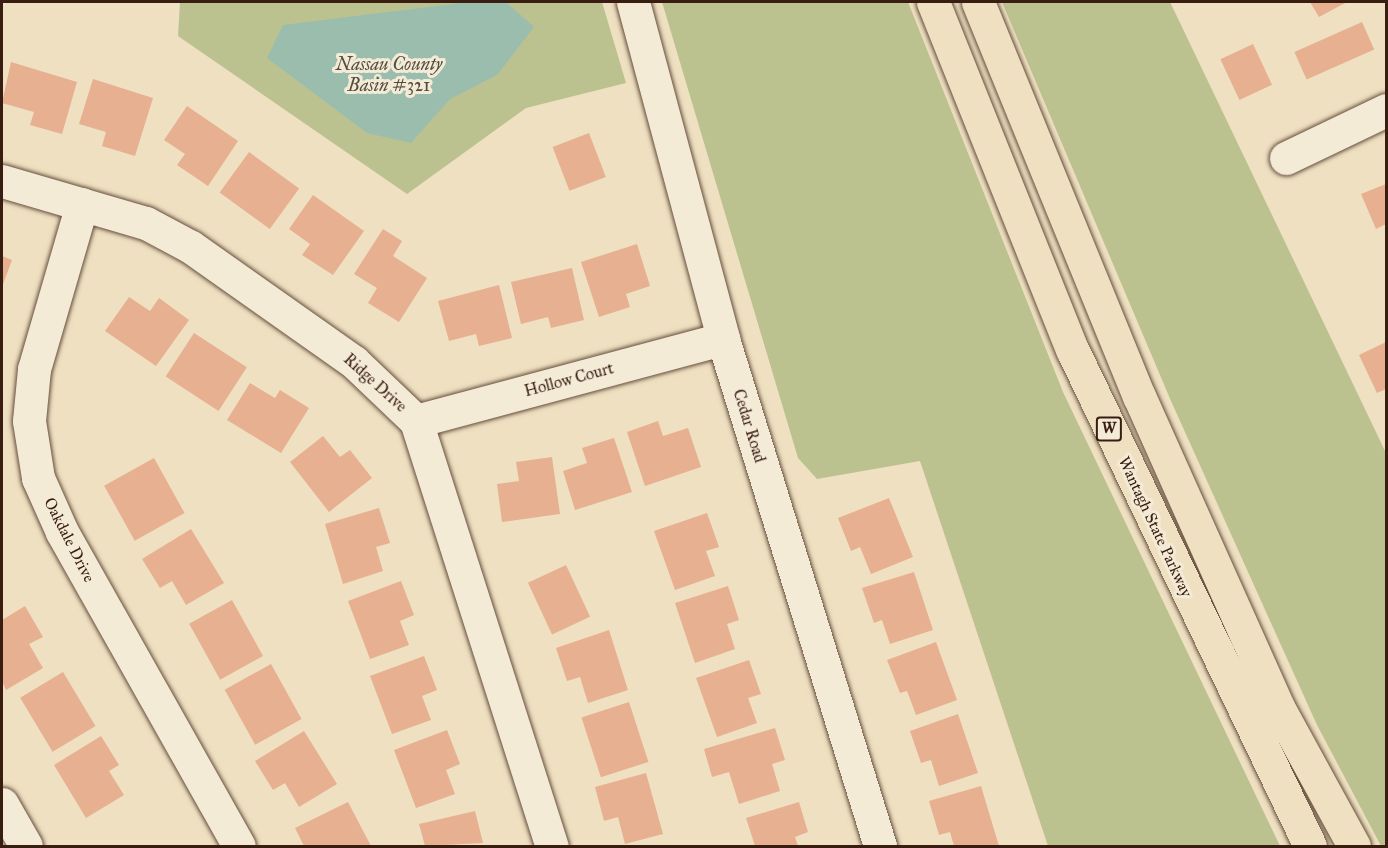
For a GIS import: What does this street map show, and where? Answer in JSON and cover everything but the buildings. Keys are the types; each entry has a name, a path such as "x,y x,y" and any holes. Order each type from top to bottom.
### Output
{"highway":[{"name":"Wantagh State Parkway","path":"933,2 1072,349 1310,846"},
{"name":"W","path":"978,2 1144,407 1280,709 1354,846"}],"street":[{"name":"Cedar Road","path":"633,2 723,339 879,846"},
{"path":"1286,158 1386,110"},
{"name":"Ridge Drive","path":"2,181 146,223 191,247 354,362 416,421 552,846"},
{"name":"Oakdale Drive","path":"82,204 34,369 29,421 38,478 62,532 239,846"},
{"name":"Hollow Court","path":"416,421 723,339"},
{"path":"2,804 26,846"}],"green space":[{"path":"180,2 602,2 626,83 526,108 407,194 178,36"},
{"path":"662,2 908,2 1063,392 1280,846 1048,846 920,461 817,479 798,458"},
{"path":"1002,2 1170,2 1386,453 1386,846 1381,846 1317,725 1171,401"}],"water":[{"name":"Nassau County Basin #321","path":"469,2 506,2 534,27 497,75 450,99 411,143 367,133 267,58 283,25"}]}
